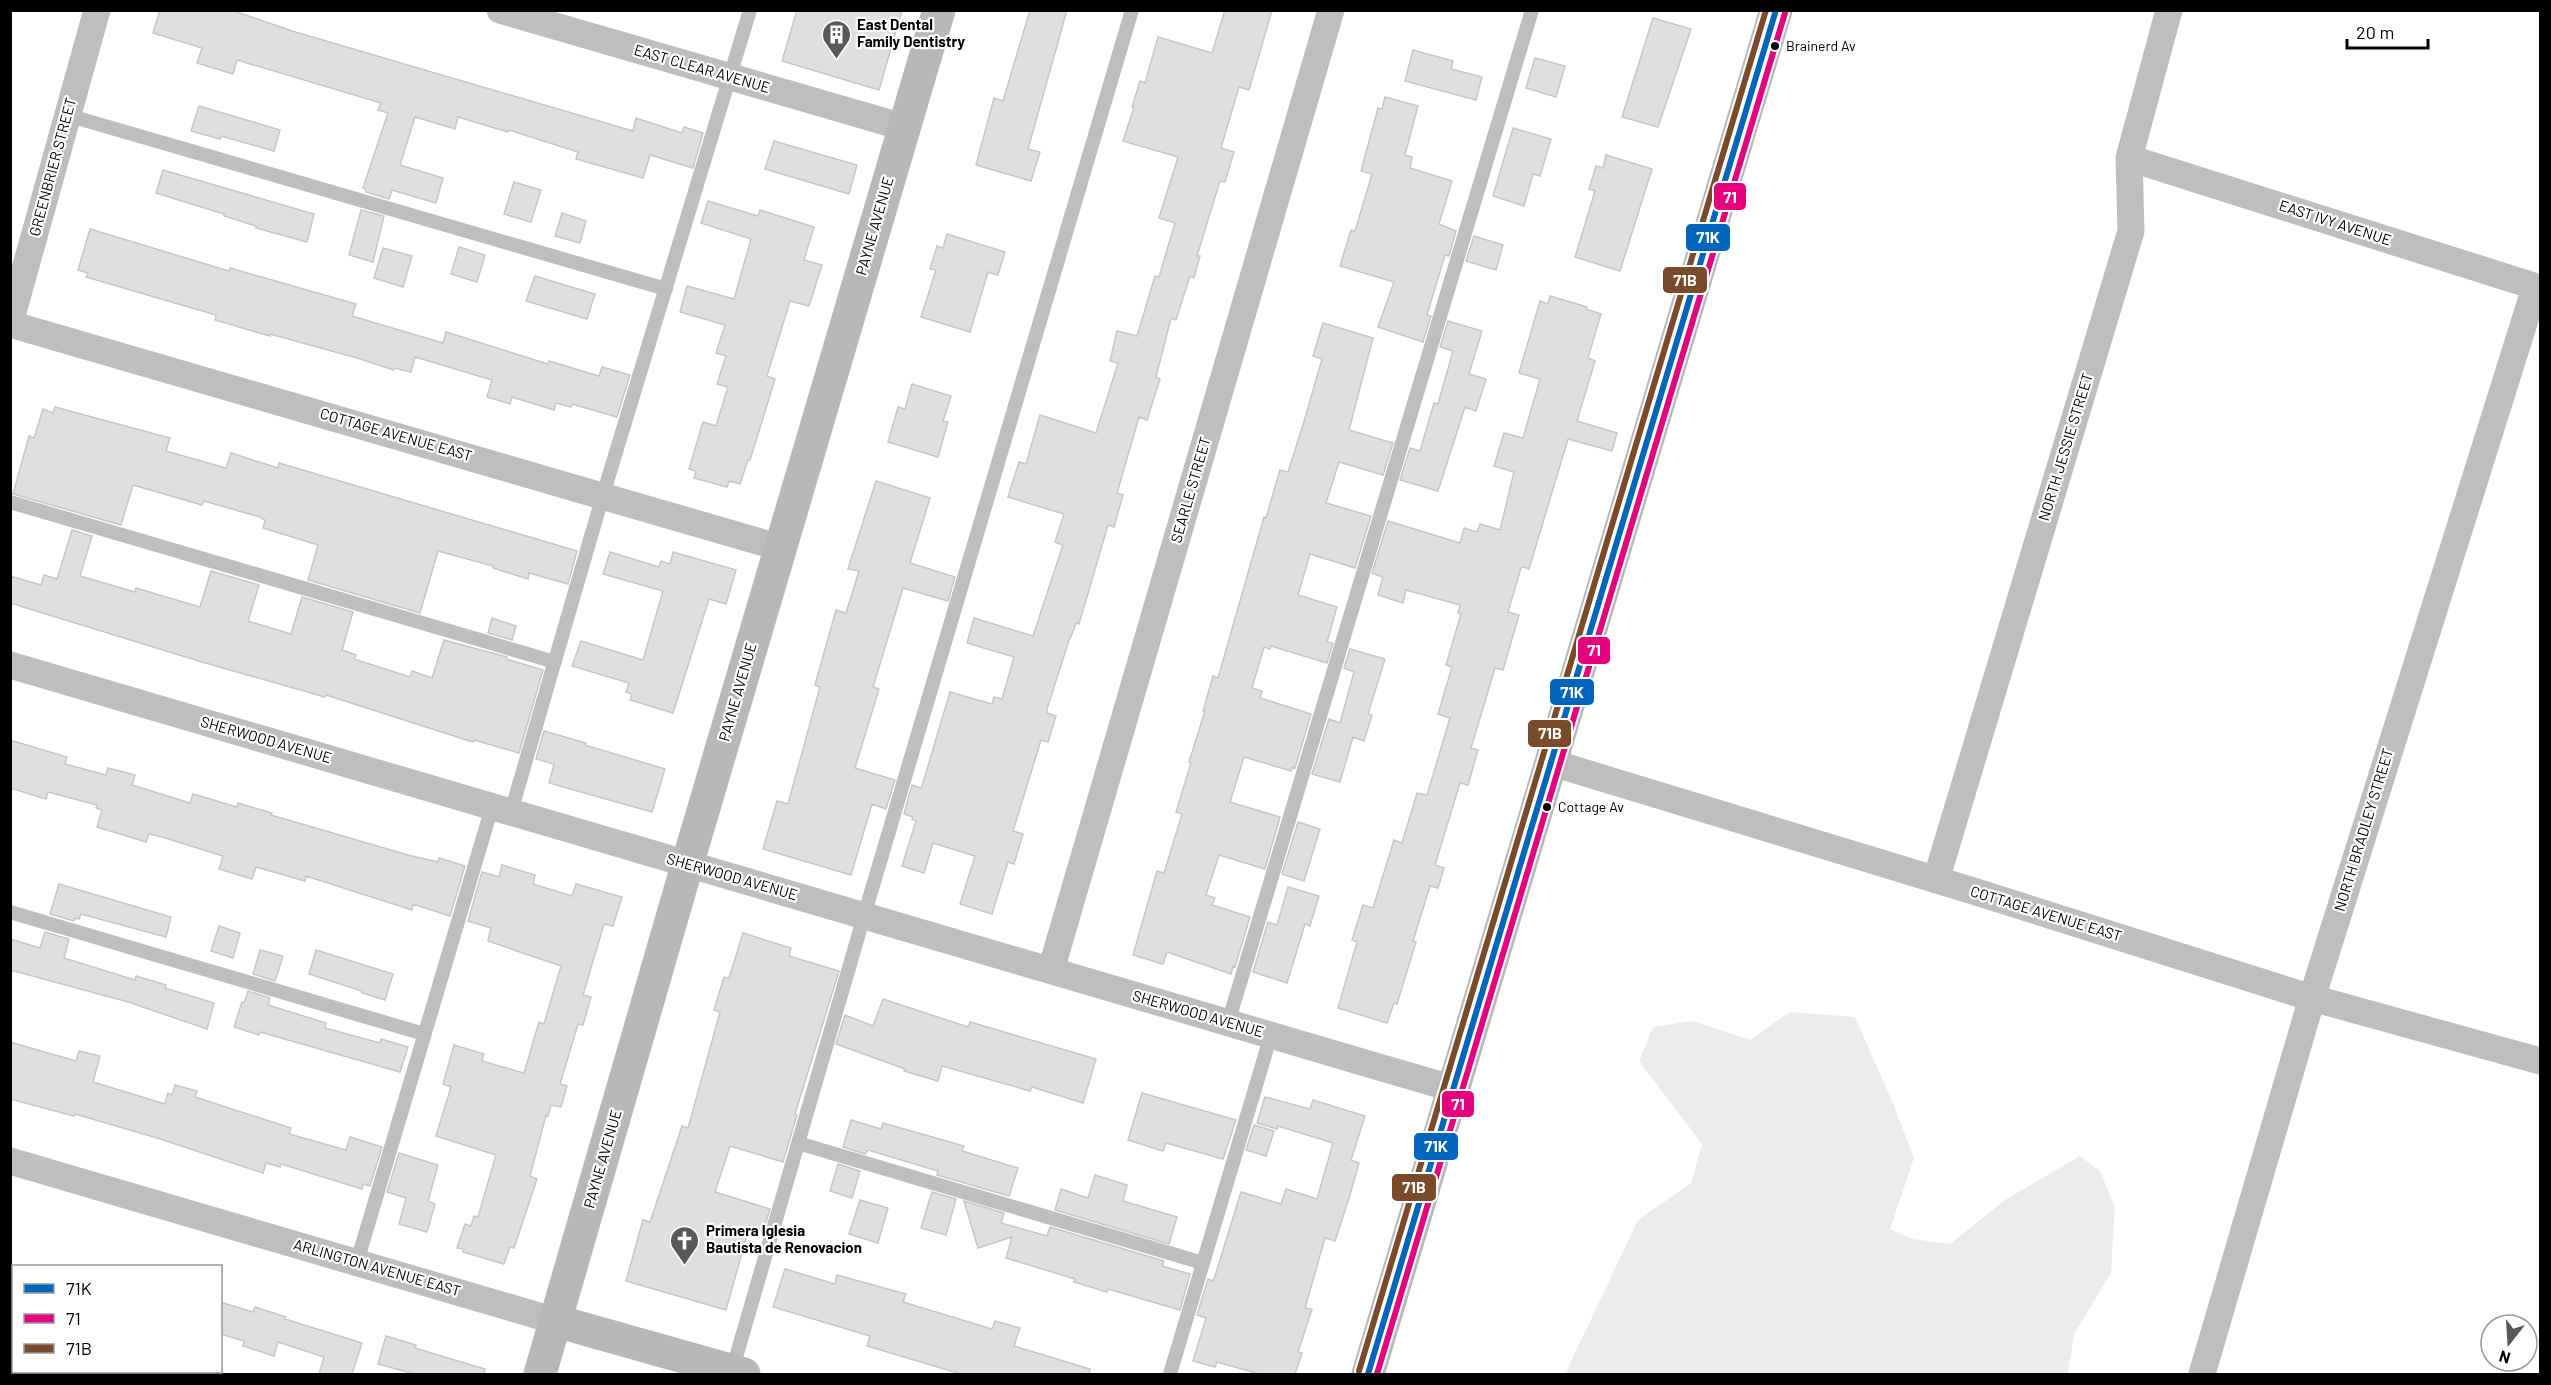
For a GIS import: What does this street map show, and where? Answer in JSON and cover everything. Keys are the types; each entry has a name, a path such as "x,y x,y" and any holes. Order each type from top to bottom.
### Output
{"street":[{"name":"GREENBRIER STREET","path":"10,323 97,10"},
{"name":"EAST CLEAR AVENUE","path":"500,10 903,127"},
{"name":"PAYNE AVENUE","path":"540,1374 687,864 939,10"},
{"name":"SEARLE STREET","path":"1051,970 1331,10"},
{"path":"1368,1374 1553,763 1776,10"},
{"name":"NORTH JESSIE STREET","path":"1936,880 2131,231 2129,158 2169,10"},
{"name":"EAST IVY AVENUE","path":"2129,158 2538,288"},
{"name":"NORTH BRADLEY STREET","path":"2202,1374 2312,998 2538,288"},
{"name":"COTTAGE AVENUE EAST","path":"10,323 781,548"},
{"name":"SHERWOOD AVENUE","path":"10,665 1454,1089"},
{"name":"COTTAGE AVENUE EAST","path":"1553,763 2312,998 2541,1061"},
{"name":"ARLINGTON AVENUE EAST","path":"10,1161 738,1373"}],"lane":[{"path":"357,1262 424,1034 555,662 603,495 750,10"},
{"path":"738,1373 798,1143 1132,10"},
{"path":"1228,1023 1532,10"},
{"path":"67,115 666,289"},
{"path":"10,502 555,662"},
{"path":"10,912 424,1034"},
{"path":"1170,1374 1271,1035"},
{"path":"798,1143 1203,1263"}],"shaded area":[{"path":"1790,1012 1855,1017 1914,1158 1890,1229 1912,1239 1950,1244 2005,1200 2080,1156 2100,1171 2115,1207 2111,1273 2074,1334 2068,1374 1565,1374 1638,1220 1691,1183 1702,1144 1639,1061 1653,1027 1693,1021 1750,1040"}],"building":[{"path":"160,10 231,10 292,31 633,131 636,118 682,133 684,127 703,133 693,168 650,155 643,178 576,159 578,152 509,130 508,132 458,117 455,129 415,117 400,165 443,178 436,203 392,190 389,199 366,192 363,188 388,113 378,110 381,103 237,60 233,74 197,63 202,48 153,33"},
{"path":"797,10 902,10 879,90 782,61"},
{"path":"1030,10 1067,10 1028,149 1040,152 1031,181 976,165 994,98 1003,101"},
{"path":"1225,10 1272,10 1249,90 1239,87 1221,148 1234,152 1225,182 1220,181 1197,256 1200,256 1194,278 1190,276 1176,320 1171,318 1156,377 1160,379 1147,420 1139,417 1117,493 1123,495 1114,527 1108,525 1079,624 1076,623 1070,637 1047,709 1047,713 1056,716 1048,742 1041,740 1013,831 1023,834 1014,864 1008,862 992,914 960,904 975,856 933,843 924,873 902,866 916,821 912,819 913,817 904,814 912,785 921,788 922,786 950,692 992,704 994,697 1002,699 1014,657 967,643 974,618 1033,636 1063,545 1055,542 1064,514 1008,497 1019,462 1026,464 1040,415 1096,433 1118,363 1110,361 1117,331 1137,336 1155,276 1159,277 1175,223 1159,218 1178,157 1123,141 1134,107 1132,107 1140,81 1145,83 1158,37 1212,53"},
{"path":"1653,18 1691,29 1658,127 1622,117"},
{"path":"1413,50 1453,61 1451,69 1482,77 1476,100 1405,81"},
{"path":"1535,58 1565,66 1556,97 1526,88"},
{"path":"1385,97 1418,106 1405,155 1412,157 1410,168 1452,181 1439,224 1456,231 1449,256 1445,255 1427,315 1431,316 1423,342 1378,327 1394,282 1340,266 1351,230 1355,231 1372,174 1361,171 1378,108 1382,109"},
{"path":"199,106 280,130 274,151 221,136 220,139 191,131"},
{"path":"1513,128 1551,139 1540,176 1533,174 1524,206 1493,196"},
{"path":"774,141 857,165 849,194 765,169"},
{"path":"1606,155 1652,169 1620,271 1575,257 1595,191 1589,189 1596,166 1603,168"},
{"path":"163,170 314,214 307,242 256,228 256,226 224,216 224,214 156,193"},
{"path":"514,182 541,190 531,222 504,214"},
{"path":"708,201 758,216 760,210 814,227 804,260 822,265 809,306 790,301 767,376 775,379 750,460 748,460 740,484 729,481 727,487 694,478 696,471 689,469 703,422 716,426 728,387 717,384 726,356 716,353 725,325 680,312 687,286 734,299 751,239 701,223"},
{"path":"361,210 384,216 373,262 349,255"},
{"path":"562,213 586,221 580,243 555,236"},
{"path":"90,229 229,271 230,268 356,304 352,316 443,343 446,332 548,364 549,361 599,376 602,367 630,375 617,417 572,404 571,407 556,403 554,410 512,397 510,404 487,397 492,380 415,357 411,372 395,368 394,370 215,320 216,315 86,277 88,273 78,270"},
{"path":"947,234 1005,252 998,275 988,272 970,332 921,317 936,270 930,269 937,246 943,248"},
{"path":"1474,236 1503,245 1496,270 1466,261"},
{"path":"459,247 485,255 477,282 451,274"},
{"path":"383,248 412,256 403,287 374,278"},
{"path":"535,276 595,294 587,319 526,301"},
{"path":"1550,296 1587,307 1586,309 1601,314 1588,358 1595,361 1577,421 1617,433 1612,451 1568,439 1529,569 1521,568 1508,612 1519,615 1503,670 1495,668 1471,748 1478,750 1468,785 1460,783 1435,865 1444,868 1438,888 1430,886 1397,1004 1394,1003 1387,1023 1338,1008 1357,942 1352,940 1363,905 1373,908 1394,840 1402,843 1417,793 1427,795 1450,718 1438,714 1452,667 1446,665 1461,614 1458,613 1460,605 1406,590 1403,603 1378,595 1383,577 1372,573 1388,521 1460,543 1464,528 1477,532 1480,524 1500,530 1514,472 1494,466 1504,433 1523,438 1540,379 1519,373 1540,301 1548,304"},
{"path":"1448,321 1482,331 1469,374 1486,379 1476,411 1465,407 1438,491 1400,480 1410,448 1420,451 1434,403 1438,404 1453,351 1440,347"},
{"path":"1323,323 1373,338 1349,430 1393,443 1383,475 1339,462 1326,503 1371,516 1355,568 1310,554 1298,595 1337,607 1327,642 1333,643 1327,663 1271,646 1270,649 1264,647 1252,688 1262,691 1260,698 1311,714 1295,768 1292,767 1291,771 1244,757 1230,802 1280,817 1265,869 1219,855 1206,895 1215,898 1212,905 1250,917 1235,967 1233,966 1231,974 1167,952 1163,964 1133,955 1157,871 1164,873 1182,814 1176,812 1205,711 1203,711 1213,676 1218,678 1264,517 1266,518 1280,470 1288,472 1303,425 1322,359 1313,356"},
{"path":"912,384 951,396 943,421 948,422 938,457 888,442 898,407 905,409"},
{"path":"55,407 170,438 166,451 226,468 231,453 278,468 279,463 577,551 568,584 529,573 528,579 493,568 493,566 438,551 420,613 308,580 318,545 263,528 265,520 260,517 204,501 202,505 133,485 121,525 13,494 29,436 34,438 43,409 53,413"},
{"path":"876,481 930,498 910,563 955,577 948,601 903,588 873,687 879,689 855,768 895,780 886,809 872,804 851,875 763,849 777,801 788,804 820,687 815,685 836,610 846,613 859,571 848,569"},
{"path":"72,530 92,536 80,576 135,592 136,588 200,607 211,571 259,585 248,621 291,634 302,597 353,612 342,650 356,655 354,659 410,677 412,671 432,678 444,640 507,657 506,659 543,670 519,753 474,740 473,742 326,695 325,697 202,662 10,603 10,576 41,585 44,575 57,579"},
{"path":"610,552 659,567 661,561 670,564 673,552 736,570 726,604 709,599 673,713 630,700 632,694 626,692 629,683 572,666 581,641 643,660 663,591 603,574"},
{"path":"492,618 516,626 512,640 488,633"},
{"path":"1350,649 1385,659 1368,714 1372,715 1364,741 1353,737 1340,782 1312,774 1329,719 1340,723 1354,672 1344,668"},
{"path":"544,731 665,769 652,812 549,783 554,764 536,759"},
{"path":"10,740 67,757 65,764 106,775 108,768 135,775 132,785 190,803 193,794 237,807 238,803 272,813 271,815 408,855 438,862 439,858 465,866 450,916 413,904 412,910 306,876 305,881 256,867 252,879 219,869 223,856 149,834 146,842 97,827 102,810 96,808 97,805 48,792 46,799 10,788"},
{"path":"1298,822 1320,829 1304,881 1282,874"},
{"path":"502,865 535,875 533,884 572,896 576,884 622,897 613,926 604,924 583,995 591,997 583,1025 578,1024 560,1084 567,1086 561,1107 551,1105 548,1116 546,1115 530,1176 537,1179 514,1248 510,1247 504,1264 463,1252 464,1249 457,1248 465,1224 471,1226 474,1216 478,1217 496,1155 436,1136 451,1087 443,1084 454,1045 484,1054 482,1061 524,1073 539,1022 544,1024 561,966 488,941 491,928 468,921 482,872 499,877"},
{"path":"59,884 171,917 166,937 81,914 79,919 75,918 74,921 50,914"},
{"path":"1288,887 1319,896 1310,926 1305,924 1287,983 1253,972 1268,922 1277,925"},
{"path":"219,926 240,933 233,958 211,951"},
{"path":"45,932 69,939 64,958 135,980 136,976 166,985 165,988 214,1003 207,1029 128,1002 10,970 10,939 40,948"},
{"path":"743,933 791,948 789,956 839,971 795,1114 797,1115 783,1162 730,1146 715,1192 770,1209 763,1232 749,1228 726,1310 626,1281 643,1220 650,1222 682,1126 688,1128 720,1012 714,1010 724,977 729,978"},
{"path":"260,950 283,956 275,981 253,974"},
{"path":"316,950 393,974 385,1000 309,974"},
{"path":"248,991 270,998 268,1005 326,1023 325,1028 380,1043 381,1039 408,1047 400,1072 260,1032 259,1035 234,1027"},
{"path":"883,999 968,1027 970,1022 1096,1059 1083,1103 1032,1087 1030,1091 942,1066 938,1081 904,1071 905,1069 836,1044 845,1015 873,1026"},
{"path":"10,1042 76,1061 79,1051 100,1056 93,1082 165,1104 168,1093 172,1095 175,1085 197,1091 195,1097 291,1128 289,1134 346,1150 350,1137 382,1147 370,1186 363,1184 362,1189 281,1164 280,1167 266,1163 263,1173 75,1114 74,1116 10,1099"},
{"path":"1142,1093 1236,1120 1223,1159 1166,1143 1163,1151 1128,1140"},
{"path":"1265,1097 1310,1109 1313,1100 1365,1116 1351,1160 1359,1163 1350,1195 1335,1241 1325,1238 1305,1308 1312,1309 1298,1352 1302,1353 1295,1374 1259,1374 1217,1362 1215,1367 1193,1361 1206,1318 1197,1315 1208,1279 1213,1281 1216,1273 1241,1192 1281,1204 1286,1189 1317,1199 1333,1143 1278,1126 1277,1129 1257,1123"},
{"path":"851,1120 881,1129 883,1123 964,1146 962,1151 1018,1168 1009,1196 937,1175 938,1171 868,1150 865,1154 843,1147"},
{"path":"1254,1125 1274,1131 1266,1156 1246,1150"},
{"path":"399,1153 438,1165 428,1201 435,1204 427,1232 399,1224 406,1198 387,1192"},
{"path":"838,1164 860,1171 852,1198 830,1191"},
{"path":"1095,1175 1127,1185 1123,1201 1177,1217 1169,1244 1055,1210 1061,1189 1088,1198"},
{"path":"932,1192 956,1199 946,1235 921,1228"},
{"path":"860,1200 888,1208 878,1243 849,1234"},
{"path":"964,1201 1004,1213 1001,1223 1047,1236 1050,1227 1164,1261 1162,1266 1190,1274 1180,1310 1108,1289 1107,1292 1074,1282 1075,1279 1006,1258 1012,1237 978,1248"},
{"path":"785,1269 835,1284 837,1275 906,1294 903,1302 992,1329 995,1321 1020,1328 1014,1346 1090,1369 1089,1374 961,1374 867,1346 870,1336 773,1307"},
{"path":"222,1303 253,1312 255,1307 286,1317 285,1319 362,1343 352,1374 319,1374 324,1357 278,1342 274,1356 243,1346 244,1341 222,1335"},
{"path":"386,1336 416,1345 415,1348 485,1369 484,1374 414,1374 378,1364"}],"transit line":[{"name":"71B","path":"1359,1371 1766,10"},
{"name":"71K","path":"1368,1374 1776,10"},
{"name":"71","path":"1377,1374 1785,13"}],"place":[{"name":"Brainerd Av","path":"1775,46"},
{"name":"East Dental Family Dentistry","path":"836,60"},
{"name":"Cottage Av","path":"1547,807"},
{"name":"Primera Iglesia Bautista de Renovacion","path":"685,1266"}]}
